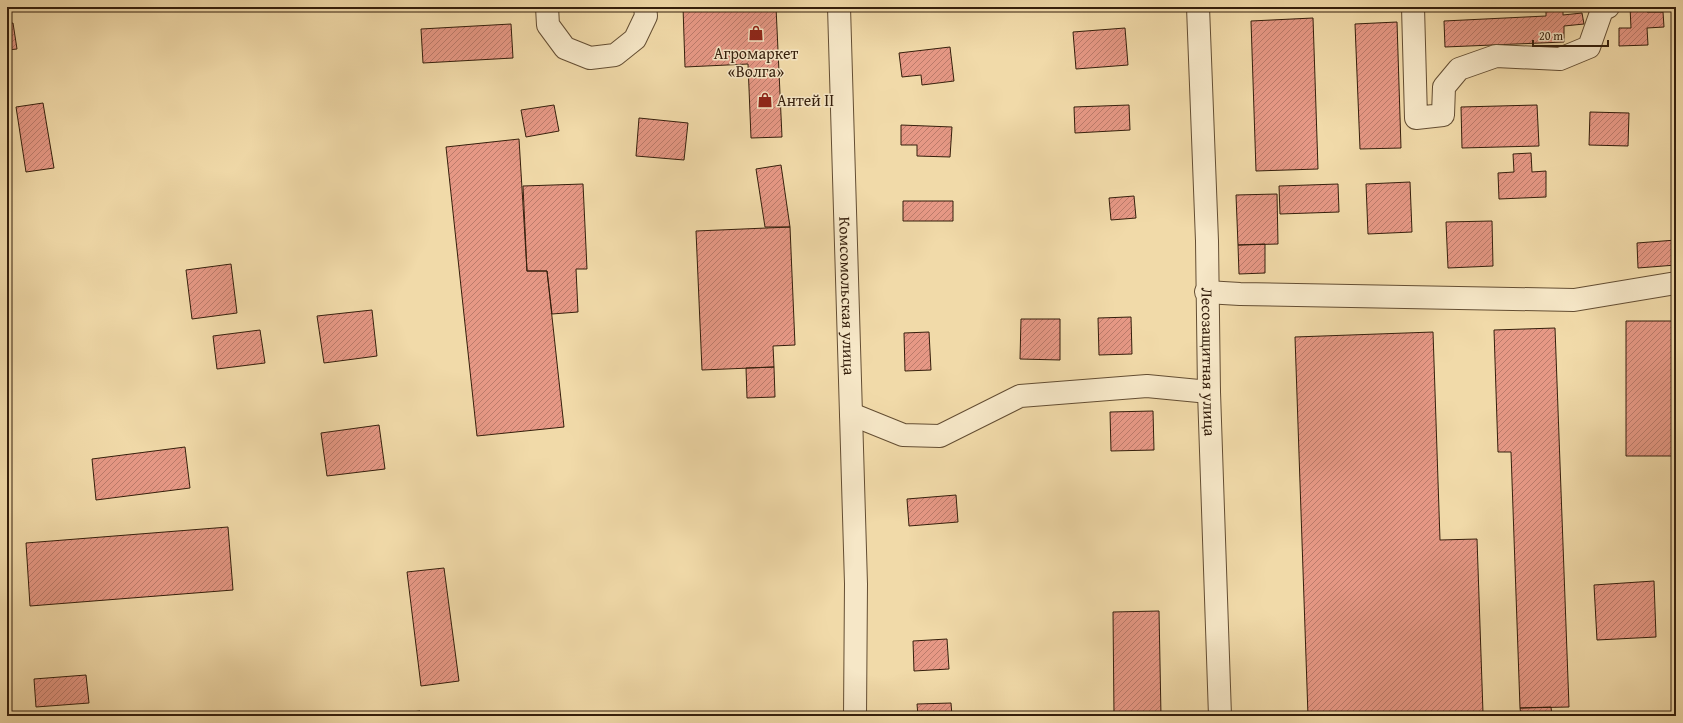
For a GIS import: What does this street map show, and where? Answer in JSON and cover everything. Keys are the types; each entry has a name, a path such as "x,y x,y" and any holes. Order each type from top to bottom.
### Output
{"street":[{"path":"547,7 548,25 565,48 590,58 615,54 635,39 646,16 645,7"},
{"name":"Комсомольская улица","path":"839,7 856,584 854,716"},
{"name":"Лесозащитная улица","path":"1198,7 1207,241 1206,292 1220,716"},
{"path":"1413,7 1416,118 1443,115 1444,87 1459,70 1496,56 1560,59 1589,47 1602,10 1608,7"},
{"path":"1206,292 1240,294 1574,300 1676,283"},
{"path":"851,414 903,435 940,436 1020,396 1147,386 1209,392"}],"building":[{"path":"683,7 776,7 782,137 751,138 748,64 685,67"},
{"path":"1630,7 1647,7 1647,12 1663,12 1664,27 1647,28 1648,45 1619,46 1619,28 1631,28"},
{"path":"1546,8 1563,8 1563,15 1582,13 1584,24 1564,26 1564,42 1445,47 1444,21 1546,16"},
{"path":"1313,18 1318,169 1256,171 1251,21"},
{"path":"1397,22 1401,148 1360,149 1355,24"},
{"path":"13,23 17,49 7,50 7,24"},
{"path":"511,24 513,58 423,63 421,29"},
{"path":"1125,28 1128,65 1076,69 1073,32"},
{"path":"950,47 954,81 922,85 921,75 902,77 899,53"},
{"path":"43,103 54,168 26,172 16,107"},
{"path":"554,105 559,131 526,137 521,110"},
{"path":"1129,105 1130,130 1075,133 1074,107"},
{"path":"1537,105 1539,146 1462,148 1461,107"},
{"path":"1590,112 1629,113 1628,146 1589,145"},
{"path":"639,118 688,123 684,160 636,156"},
{"path":"901,125 952,127 950,157 917,156 917,145 901,145"},
{"path":"519,139 527,271 547,271 564,427 477,436 446,147"},
{"path":"1531,153 1532,172 1546,171 1546,197 1499,199 1498,173 1514,172 1513,154"},
{"path":"781,165 790,227 765,227 756,169"},
{"path":"1410,182 1412,232 1368,234 1366,184"},
{"path":"583,184 587,269 576,269 578,312 552,314 547,271 527,271 523,186"},
{"path":"1338,184 1339,212 1280,214 1279,186"},
{"path":"1277,194 1278,244 1238,245 1236,195"},
{"path":"1134,196 1136,218 1111,220 1109,198"},
{"path":"903,201 953,201 953,221 903,221"},
{"path":"1492,221 1493,266 1448,268 1446,222"},
{"path":"790,227 795,345 773,346 774,367 702,370 696,231"},
{"path":"1676,240 1676,265 1638,268 1637,243"},
{"path":"1265,244 1265,273 1239,274 1238,245"},
{"path":"231,264 237,313 192,319 186,270"},
{"path":"372,310 377,356 324,363 317,316"},
{"path":"1131,317 1132,354 1099,355 1098,318"},
{"path":"1021,319 1060,319 1060,360 1020,359"},
{"path":"1626,321 1676,321 1676,456 1626,456"},
{"path":"1555,328 1569,707 1520,708 1511,452 1498,452 1494,330"},
{"path":"260,330 265,363 217,369 213,336"},
{"path":"929,332 931,370 905,371 904,333"},
{"path":"1433,332 1440,540 1477,539 1483,713 1446,714 1446,716 1308,716 1295,337"},
{"path":"774,367 775,397 747,398 746,368"},
{"path":"1153,411 1154,450 1111,451 1110,412"},
{"path":"379,425 385,469 327,476 321,433"},
{"path":"185,447 190,488 96,500 92,459"},
{"path":"956,495 958,522 909,526 907,499"},
{"path":"228,527 233,590 30,606 26,543"},
{"path":"444,568 459,681 421,686 407,572"},
{"path":"1654,581 1656,637 1597,640 1594,585"},
{"path":"1159,611 1161,716 1114,716 1113,612"},
{"path":"947,639 949,669 914,671 913,641"},
{"path":"86,675 89,703 36,707 34,679"},
{"path":"951,703 952,716 918,716 917,704"},
{"path":"1551,707 1552,716 1521,716 1520,708"},
{"path":"420,711 421,716 380,716"}],"place":[{"name":"Агромаркет «Волга»","path":"756,33"},
{"name":"Антей II","path":"765,100"}]}
